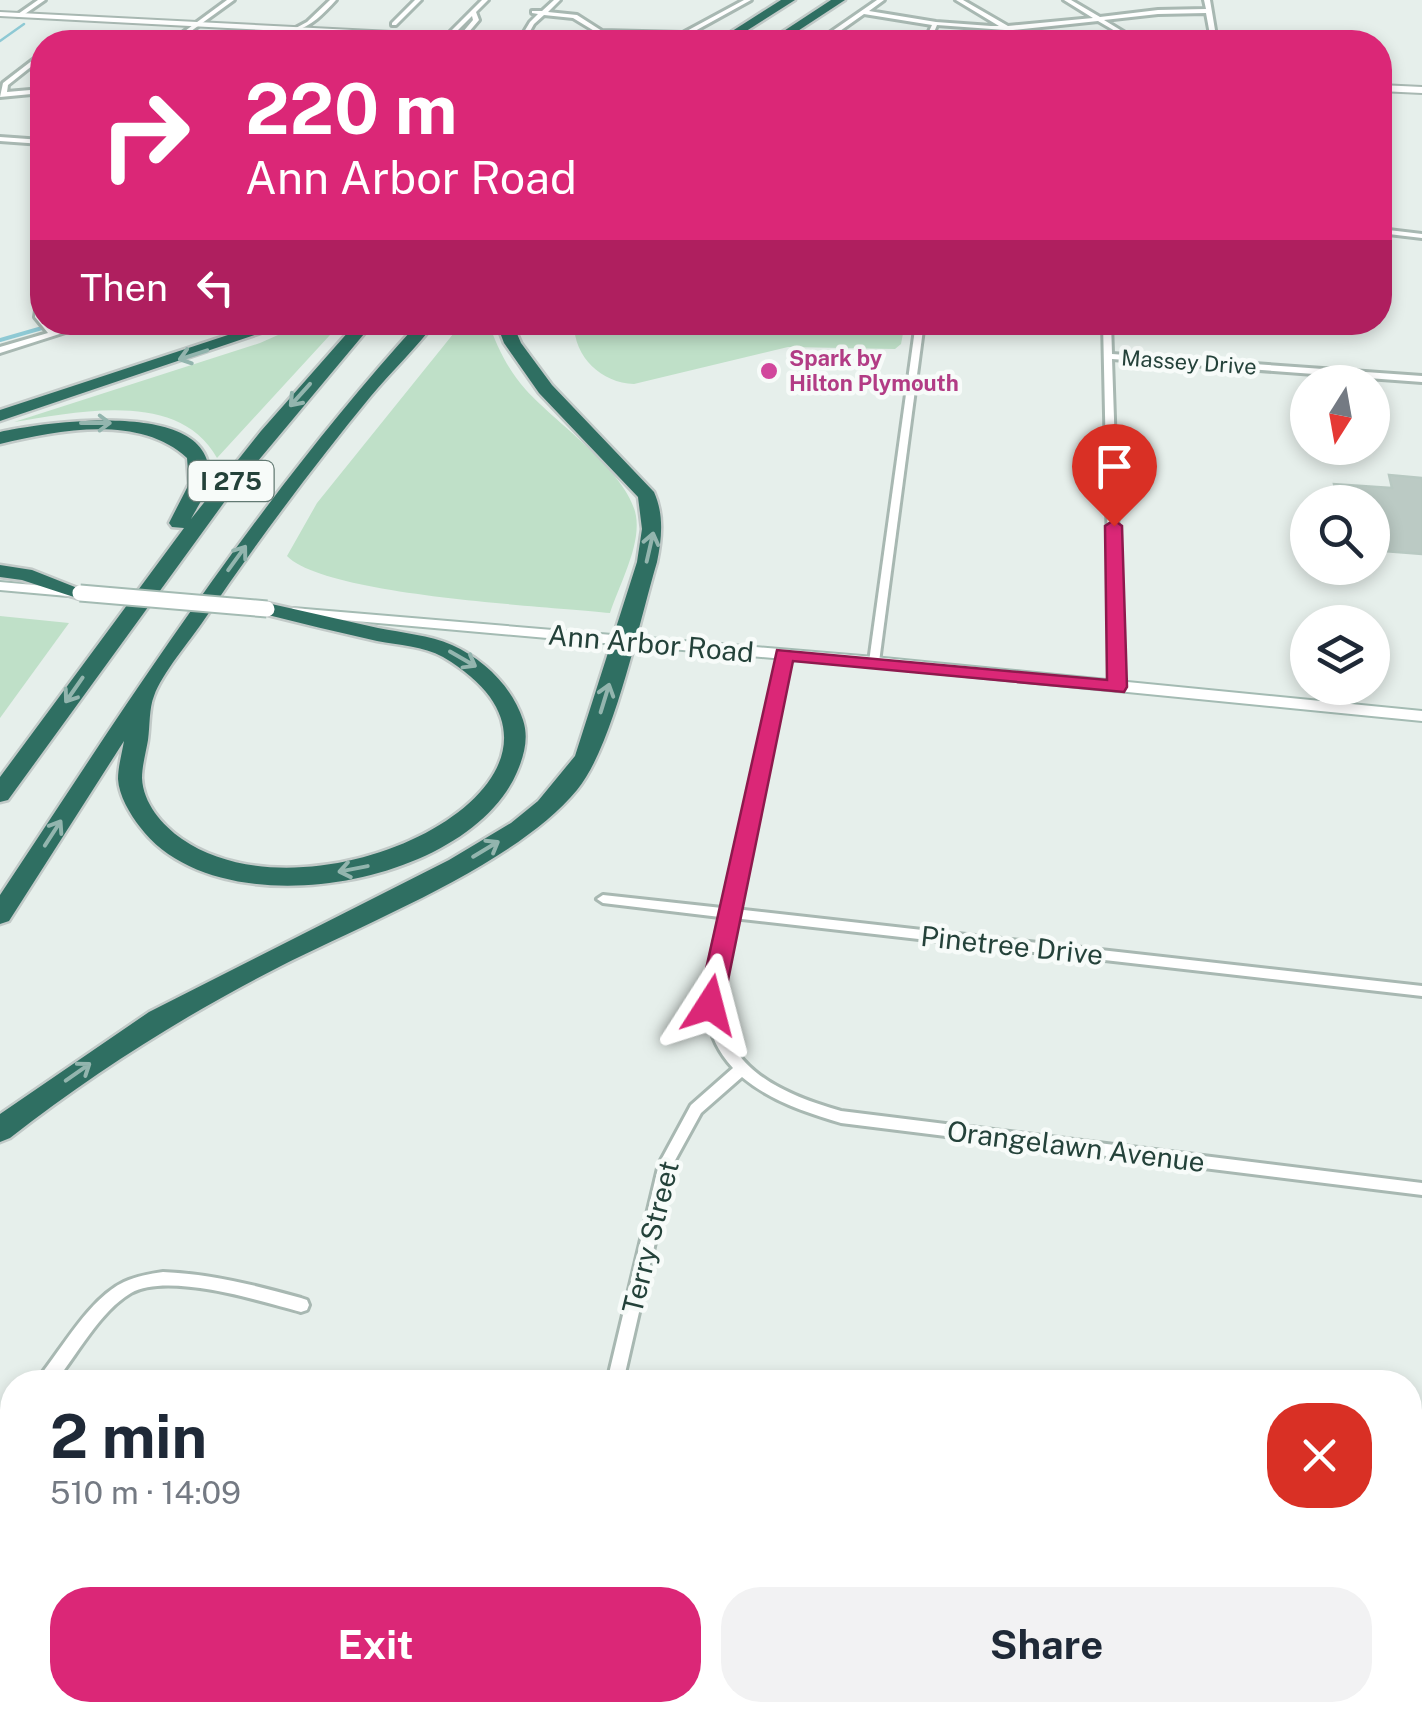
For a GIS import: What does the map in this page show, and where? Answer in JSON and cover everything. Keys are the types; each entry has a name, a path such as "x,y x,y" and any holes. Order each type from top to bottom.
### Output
{"highway":[{"path":"740,30 789,0"},
{"path":"793,30 839,0"},
{"path":"0,416 246,335"},
{"name":"I 275","path":"0,794 104,648 280,418 354,335"},
{"name":"I 275","path":"0,915 143,696 291,484 417,335"},
{"path":"0,1130 85,1068 180,1008 466,861 560,794 585,760 654,535 647,496 516,352 509,335"},
{"path":"0,438 60,425 114,424 169,436 196,458 202,474 198,496 158,552 104,648"},
{"path":"0,571 25,574 80,593"},
{"path":"143,696 130,778 135,800 161,837 205,862 266,875 326,874 360,868 422,848 460,826 488,800 512,762 516,728 505,696 481,670 446,650 267,609"}],"main road":[{"path":"0,14 296,30"},
{"path":"1392,89 1422,90"},
{"name":"Ann Arbor Road","path":"0,586 874,662 1422,716"}],"street":[{"path":"20,16 42,0"},
{"path":"189,30 232,0"},
{"path":"296,30 297,23 321,0"},
{"path":"296,30 334,0"},
{"path":"394,24 416,0"},
{"path":"454,30 485,0"},
{"path":"528,30 542,0"},
{"path":"532,23 557,0"},
{"path":"695,30 748,0"},
{"path":"837,30 882,0"},
{"path":"959,0 1011,30"},
{"path":"1057,0 1106,30"},
{"path":"1067,0 1118,30"},
{"path":"1206,0 1212,30"},
{"path":"863,12 935,24 1008,28 1169,10 1208,11"},
{"path":"309,11 321,12"},
{"path":"534,12 575,16 596,30"},
{"path":"468,30 476,20 474,13"},
{"path":"932,30 935,24"},
{"path":"30,64 5,84 2,95 30,92"},
{"path":"0,139 30,141"},
{"path":"1392,232 1422,236"},
{"path":"0,350 50,335"},
{"path":"874,662 918,335"},
{"name":"Massey Drive","path":"1108,335 1109,356 1422,379"},
{"path":"1109,356 1117,687"},
{"path":"742,1069 720,1039 710,1005 784,654"},
{"name":"Pinetree Drive","path":"602,899 1422,990"},
{"name":"Orangelawn Avenue","path":"742,1069 782,1098 841,1117 1422,1189"},
{"name":"Terry Street","path":"618,1370 666,1164 696,1110 742,1069"},
{"path":"55,1370 118,1293 130,1284 146,1280 229,1284 301,1305"}],"green space":[{"path":"278,335 330,335 217,458 200,436 178,422 153,414 96,411 14,422"},
{"path":"452,335 493,335 520,383 620,483 630,500 637,528 610,613 389,590 309,570 287,556 317,503"},
{"path":"575,335 903,335 895,349 788,347 634,384 600,373 578,346"},
{"path":"0,616 69,623 0,718"}],"building":[{"path":"1389,475 1422,478 1422,554 1390,551"}],"waterway":[{"path":"0,41 24,24"},
{"path":"0,340 30,331"}],"place":[{"name":"Spark by Hilton Plymouth","path":"769,371"}],"route":[{"path":"710,1005 784,654 1117,687 1114,526"}]}
